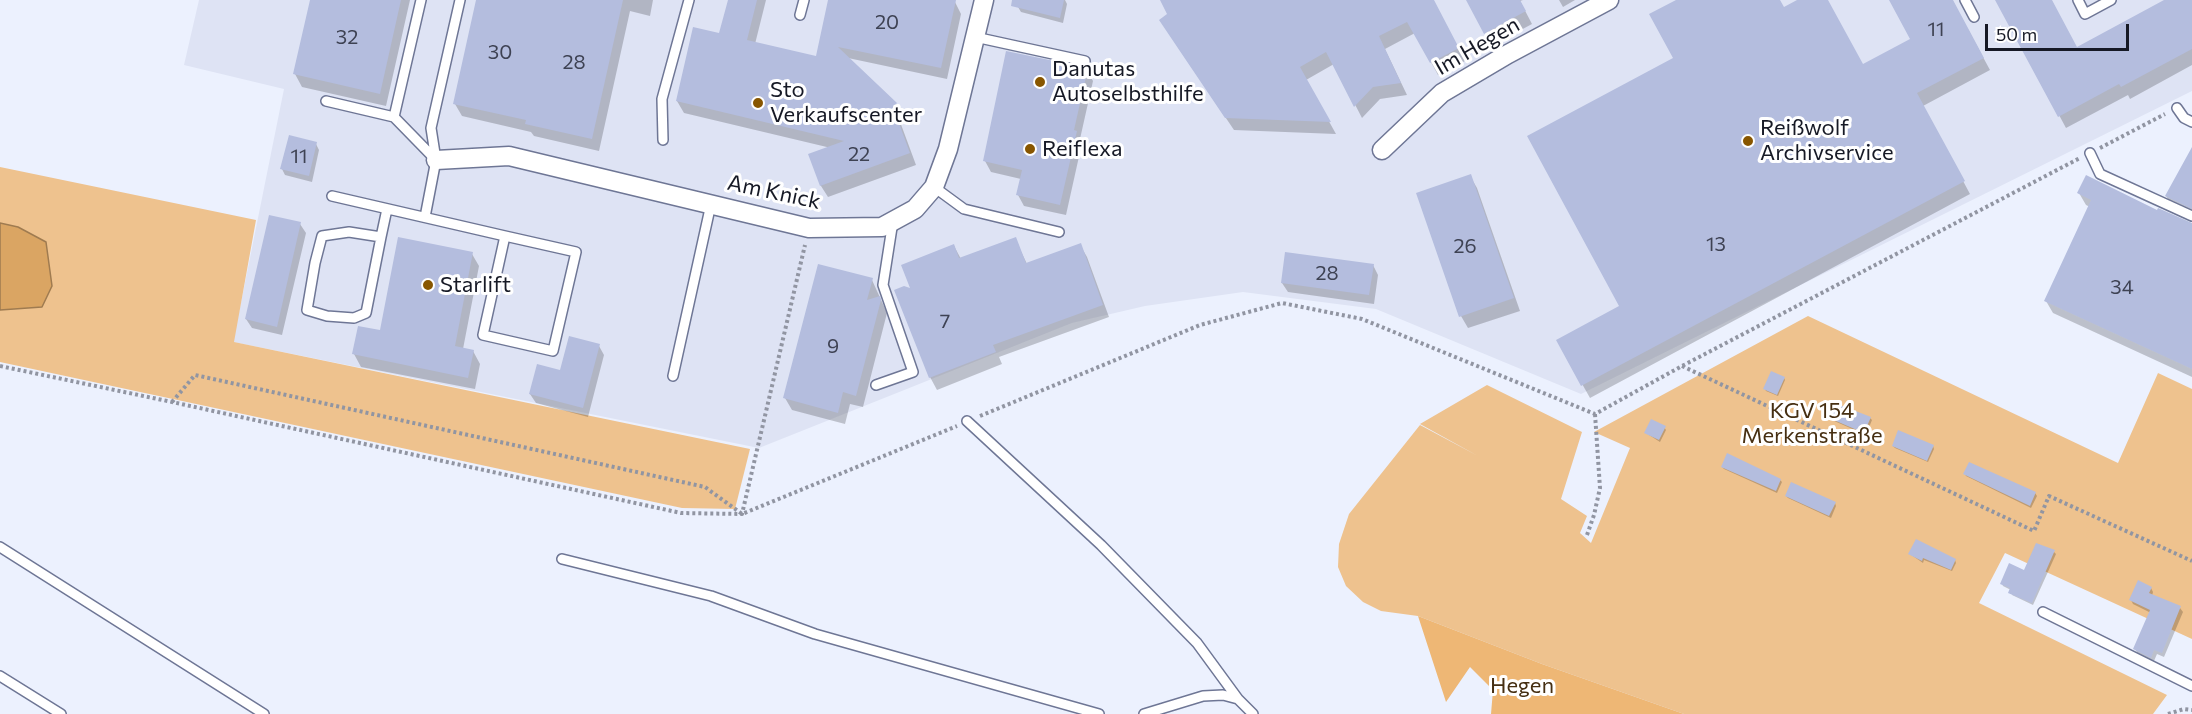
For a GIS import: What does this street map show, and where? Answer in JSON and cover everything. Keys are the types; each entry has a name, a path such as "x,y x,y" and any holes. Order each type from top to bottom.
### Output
{"street":[{"name":"Am Knick","path":"436,160 509,156 809,228 882,227 915,209 934,187 948,149 984,0"},
{"name":"Im Hegen","path":"1382,150 1442,93 1508,54 1609,0"}],"lane":[{"path":"394,117 421,0"},
{"path":"425,218 436,160 431,128 460,0"},
{"path":"663,140 662,99 689,0"},
{"path":"800,15 804,0"},
{"path":"1965,0 1974,17"},
{"path":"2078,0 2085,14 2111,0"},
{"path":"975,37 1085,61"},
{"path":"326,101 394,117 436,160"},
{"path":"2177,108 2184,118 2192,122"},
{"path":"2090,153 2100,174 2192,216"},
{"path":"934,187 964,208 1059,232"},
{"path":"332,196 576,252 553,351 483,335 505,236"},
{"path":"673,376 711,204"},
{"path":"381,237 349,232 322,236 307,310 327,316 354,318 366,313 387,209"},
{"path":"876,385 913,372 884,285 893,221"},
{"path":"967,421 1101,545 1189,635 1238,699 1253,714"},
{"path":"0,548 264,714"},
{"path":"562,559 711,596 815,634 1099,714"},
{"path":"2043,612 2192,686"},
{"path":"0,676 62,714"},
{"path":"1144,714 1203,696 1223,694 1238,699"}],"path":[{"path":"1596,414 1682,366 2177,108"},
{"path":"742,514 809,228"},
{"path":"0,366 681,513 742,514 1200,325 1282,303 1362,319 1596,414"},
{"path":"1682,366 2034,531 2049,496 2192,561"},
{"path":"172,402 195,375 705,487 742,514"},
{"path":"1587,535 1600,489 1596,414"},
{"path":"2168,714 2184,709 2192,710"}],"shaded area":[{"path":"199,0 2192,0 2192,91 1581,394 1376,309 1243,292 1145,306 1072,323 759,448 233,342 284,89 184,65"},
{"path":"0,223 18,227 46,242 52,286 42,307 0,310"}],"green space":[{"path":"0,167 256,220 234,342 750,449 735,509 682,508 0,362 0,310 42,307 18,227 0,223"},
{"name":"KGV 154 Merkenstraße","path":"1808,316 2118,463 2158,373 2192,389 2192,639 2005,553 1979,603 2167,695 2153,714 1684,714 1542,664 1418,616 1381,611 1363,602 1346,586 1338,567 1339,544 1349,514 1420,425 1478,456 1420,424 1487,385 1582,432 1561,499 1587,516 1580,533 1591,543 1630,448 1594,432"},
{"name":"Hegen","path":"1418,616 1542,664 1684,714 1491,714 1493,690 1470,667 1446,702"}],"building":[{"path":"310,0 401,0 380,94 293,74"},
{"path":"476,0 623,0 592,139 525,124 526,120 453,104"},
{"path":"728,0 757,0 747,40 816,56 828,0 956,0 941,68 838,47 897,103 893,107 910,153 820,186 808,154 844,141 676,101 693,27 719,33"},
{"path":"1012,0 1064,0 1060,18 1011,6"},
{"path":"1160,0 1434,0 1459,48 1430,63 1407,22 1379,36 1401,83 1373,87 1354,107 1326,52 1300,67 1331,122 1225,118 1159,20 1167,14"},
{"path":"1466,0 1520,0 1526,11 1484,34"},
{"path":"1676,0 1780,0 1784,7 1797,0 1828,0 1863,64 1910,39 1889,0 1953,0 1984,58 1917,93 1965,181 1581,386 1556,340 1619,306 1527,136 1673,58 1649,14"},
{"path":"1995,0 2052,0 2077,47 2164,0 2192,0 2192,49 2121,87 2119,84 2058,117"},
{"path":"1006,51 1088,68 1074,130 1077,131 1060,205 1016,195 1022,170 983,161"},
{"path":"289,135 317,142 309,176 280,169"},
{"path":"2192,147 2192,209 2165,196"},
{"path":"1471,174 1514,298 1459,317 1416,193"},
{"path":"2086,175 2157,210 2158,208 2192,223 2192,369 2044,301 2091,200 2077,193"},
{"path":"269,215 301,222 277,327 245,319"},
{"path":"398,237 473,252 455,346 474,350 468,378 352,354 358,326 380,330"},
{"path":"1016,237 1026,263 1081,243 1103,305 993,345 996,352 929,378 894,290 904,286 910,288 901,265 954,244 959,258"},
{"path":"1285,252 1374,264 1369,295 1281,283"},
{"path":"818,264 873,278 867,300 880,296 881,300 856,396 843,392 838,413 783,398"},
{"path":"569,336 600,344 583,408 529,394 537,364 560,370"},
{"path":"1771,371 1785,377 1777,395 1763,389"},
{"path":"1835,403 1871,417 1864,433 1829,418"},
{"path":"1651,419 1666,426 1659,440 1644,433"},
{"path":"1898,430 1934,445 1927,461 1892,446"},
{"path":"1727,453 1781,479 1776,491 1721,467"},
{"path":"1969,462 2036,492 2030,506 1963,474"},
{"path":"1791,482 1836,502 1829,516 1785,496"},
{"path":"1916,539 1956,559 1951,570 1908,554"},
{"path":"2036,543 2055,550 2032,603 2008,593 2010,588 2000,584 2009,563 2024,570"},
{"path":"2138,580 2152,587 2149,593 2181,606 2162,653 2154,650 2151,658 2133,649 2150,610 2129,600"}],"place":[{"name":"Danutas Autoselbsthilfe","path":"1040,82"},
{"name":"Sto Verkaufscenter","path":"758,103"},
{"name":"Reißwolf Archivservice","path":"1748,141"},
{"name":"Reiflexa","path":"1030,149"},
{"name":"Starlift","path":"428,285"}]}
